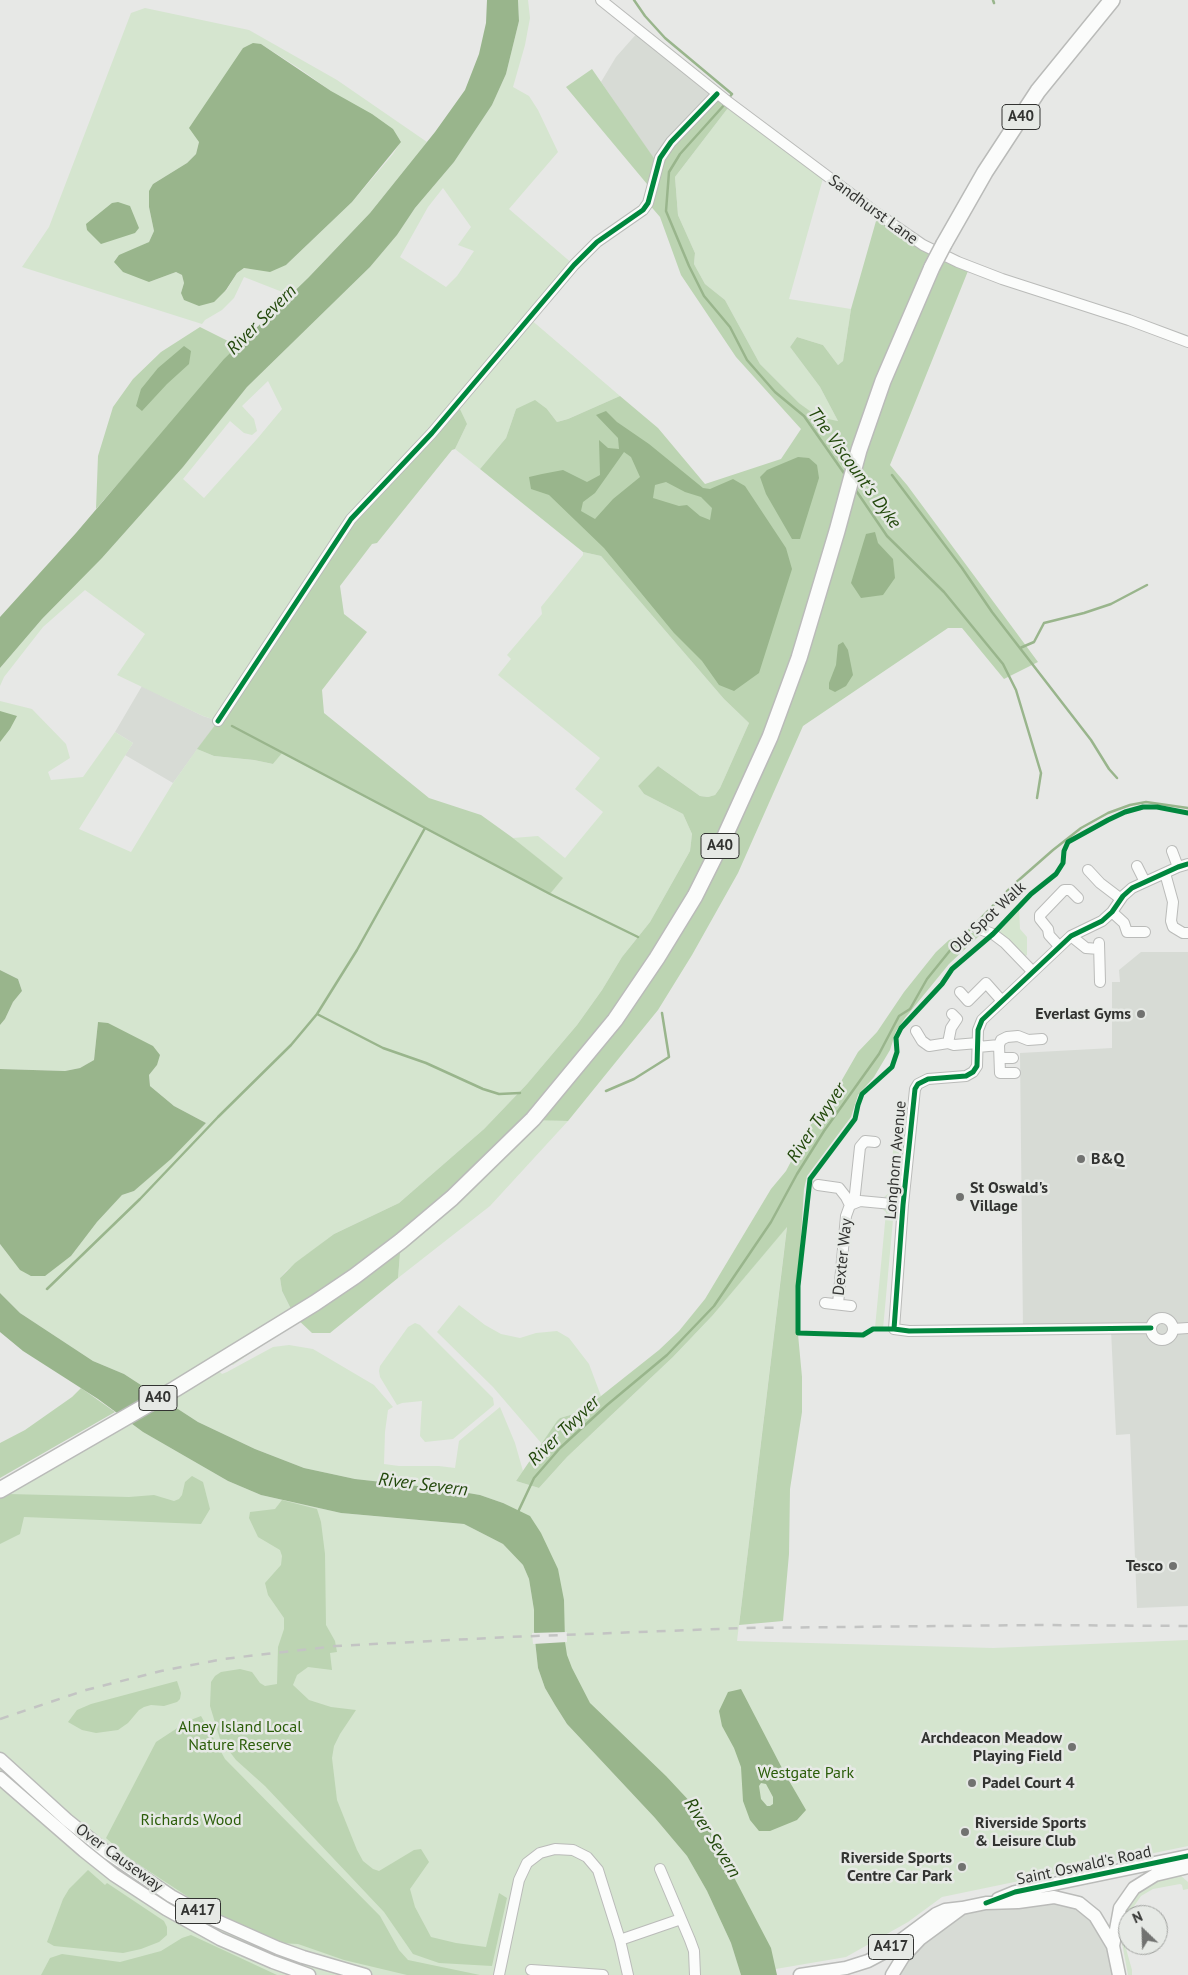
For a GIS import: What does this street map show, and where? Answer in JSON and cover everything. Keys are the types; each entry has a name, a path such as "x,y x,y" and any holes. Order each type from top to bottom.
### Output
{"highway":[{"name":"A40","path":"0,1490 175,1389 315,1303 393,1247 452,1198 533,1119 615,1020 657,958 695,896 725,836 770,737 799,658 859,450 887,372 932,267 985,172 1038,91 1112,0"}],"main road":[{"name":"Over Causeway","path":"0,1759 67,1820 123,1865 193,1909 239,1932 278,1948 365,1975"},
{"name":"Over Causeway","path":"0,1778 114,1875 220,1939 309,1975"},
{"name":"Saint Oswald's Road","path":"986,1903 1015,1892 1188,1856"},
{"name":"Saint Oswald's Road","path":"1113,1946 1120,1908 1134,1888 1155,1875 1188,1867"},
{"name":"A417","path":"800,1975 846,1968 868,1961 884,1952 936,1914 945,1910 986,1903 1018,1902 1054,1897 1071,1900 1085,1907 1095,1916 1113,1946 1119,1975"},
{"name":"A417","path":"892,1975 903,1957 920,1939 962,1908"},
{"path":"186,1920 193,1909"}],"street":[{"name":"Sandhurst Lane","path":"601,0 717,94 923,245 958,262 1002,279 1129,320 1188,342"},
{"path":"218,721 351,520 432,433 574,265 597,242 643,210 648,203 660,158 671,142 717,94"},
{"path":"1172,851 1183,866"},
{"path":"1137,866 1145,882"},
{"name":"Longhorn Avenue","path":"1151,1328 909,1331 894,1329 903,1205 915,1089 918,1084 928,1079 966,1076 973,1072 977,1066 979,1026 1002,1001 1071,936 1102,921 1132,888 1183,866"},
{"path":"1088,870 1100,883 1121,899"},
{"path":"1166,873 1173,902 1171,921 1173,926 1183,933 1188,933"},
{"path":"1060,946 1050,936 1048,928 1040,919 1040,915 1064,890 1070,890 1078,898"},
{"path":"1112,912 1124,923 1127,932 1145,932"},
{"path":"978,928 993,934 1006,943 1033,972"},
{"path":"1071,936 1086,948 1099,946 1100,982"},
{"path":"960,992 968,1001 986,983 1002,1001"},
{"path":"948,1043 951,1028 957,1019 952,1014"},
{"path":"916,1031 922,1041 929,1046 948,1043 954,1045 999,1045"},
{"path":"1014,1073 1000,1073 999,1045 1001,1040 1007,1036 1018,1036 1028,1040 1042,1040"},
{"path":"1000,1058 1014,1058"},
{"path":"852,1204 860,1147 865,1141 874,1142"},
{"path":"818,1185 839,1188 852,1204"},
{"name":"Dexter Way","path":"838,1304 846,1216 852,1204 860,1201 903,1205"},
{"name":"Dexter Way","path":"825,1303 851,1306"},
{"path":"1161,1318 1168,1320 1173,1329 1170,1337 1160,1340 1153,1336 1151,1328 1154,1321 1161,1318"},
{"path":"1173,1329 1188,1328"},
{"path":"499,1975 518,1880 527,1863 540,1853 555,1849 573,1850 588,1857 598,1870 620,1940 628,1975"},
{"path":"660,1869 694,1951 695,1975"},
{"path":"620,1940 681,1919"},
{"path":"531,1970 603,1975"}],"shaded area":[{"path":"639,31 717,94 658,165 601,82 616,57"},
{"path":"142,686 203,716 218,721 173,783 125,755 133,743 115,732"},
{"path":"1141,952 1188,952 1188,1606 1137,1608 1130,1434 1116,1435 1111,1330 1023,1330 1020,1053 1112,1048 1112,982 1120,982 1119,970"},
{"path":"1046,1897 1091,1911 1119,1975 892,1975 953,1915"}],"green space":[{"path":"518,0 528,0 530,18 525,45 513,87 529,96 538,110 558,152 509,209 574,265 529,318 620,396 557,422 547,409 516,409 506,438 480,469 455,449 467,424 218,721 203,716 117,675 145,634 85,590 43,627 4,677 0,686 0,668 42,619 102,558 183,467 247,387 370,267 397,235 415,208 454,162 492,105 506,74 519,21","holes":["443,188 471,227 458,245 474,251 457,276 446,287 400,257 428,207","268,381 282,409 204,498 183,479 230,421 244,433 252,435 257,431 254,419 242,406"]},
{"path":"145,8 249,30 337,80 427,142 370,213 290,295 244,277 234,298 222,310 205,320 202,324 22,267 49,227 131,13","holes":["253,44 261,44 300,69 401,141 393,154 352,202 286,265 253,269 244,268 237,273 226,291 181,293 184,283 182,275 176,272 149,282 137,248 149,242 154,231 149,207 153,184 187,163 196,154 199,142 243,48"]},
{"path":"592,69 658,164 717,94 731,104 675,177 678,215 695,253 694,264 705,284 725,300 760,364 799,403 818,417 838,421 820,387 790,347 797,337 823,345 838,365 843,361 851,309 878,214 970,266 890,465 907,485 1038,662 1004,679 962,628 948,628 803,726 738,873 692,955 658,1010 568,1121 533,1120 401,1241 398,1278 330,1333 312,1333 295,1317 282,1291 280,1278 295,1263 334,1234 399,1203 484,1129 527,1084 577,1025 602,990 622,957 650,922 690,851 692,834 683,814 644,794 638,786 658,766 700,796 708,797 715,795 720,788 749,723 724,699 601,556 583,552 480,469 506,438 516,409 535,400 547,409 557,422 620,396 658,428 705,484 781,459 801,429 736,357 681,275 660,217 648,203 652,190 566,87"},
{"path":"731,104 824,175 789,299 851,309 843,361 838,365 823,345 797,337 790,347 820,387 838,421 818,418 799,403 760,364 725,300 705,284 694,264 695,253 678,215 675,177"},
{"path":"200,327 238,346 96,509 98,456 113,407 133,379 161,352"},
{"path":"457,403 467,424 455,449 452,450 377,543 372,544 340,586 344,614 367,632 322,690 324,713 429,798 481,815 563,878 550,894 282,753 273,764 214,756 197,749 218,721 353,518"},
{"name":"Westgate Park","path":"583,552 601,556 724,699 749,723 720,788 715,795 708,797 700,796 658,766 638,786 644,794 683,814 692,834 690,851 650,922 622,957 602,990 577,1025 527,1084 484,1129 399,1203 334,1234 286,1271 280,1278 282,1291 295,1317 283,1331 233,1365 229,1364 218,1370 222,1374 227,1372 273,1347 289,1345 313,1349 374,1385 393,1407 388,1410 384,1464 399,1466 455,1468 459,1441 500,1407 515,1443 523,1471 516,1481 539,1488 567,1457 673,1357 713,1315 787,1226 737,1641 993,1648 1188,1640 1188,1846 942,1897 908,1922 846,1957 758,1972 714,1870 572,1701 503,1503 480,1495 445,1489 355,1479 304,1468 255,1449 198,1422 124,1374 93,1361 20,1313 0,1293 0,1244 10,1257 45,1275 71,1256 97,1222 122,1195 134,1191 206,1123 174,1106 150,1086 149,1075 157,1065 98,1022 94,1060 80,1068 65,1071 0,1069 0,1025 13,1002 22,991 18,979 0,970 0,701 32,709 66,744 70,758 48,772 51,780 83,777 115,732 133,743 79,829 131,852 173,783 197,749 214,756 273,764 282,752 550,894 562,878 513,838 538,836 565,858 603,812 575,789 600,758 498,675 511,659 507,655 542,614 541,607 583,555"},
{"path":"1019,908 1020,929 1027,937 1027,955 1024,957 997,935"},
{"path":"975,932 979,936 949,964 896,1031 890,1050 874,1077 858,1095 851,1117 807,1176 804,1189 796,1313 802,1377 802,1412 790,1489 789,1554 783,1621 739,1625 787,1227 713,1315 673,1357 567,1457 539,1488 516,1481 560,1418 577,1413 601,1396 659,1350 679,1331 705,1299 771,1189 786,1171 809,1127 839,1085 858,1052 877,1032 904,992 936,952 949,940"},
{"path":"903,1115 895,1197 884,1197 889,1193 896,1120"},
{"path":"533,1119 568,1121 490,1206 398,1278 401,1241"},
{"path":"881,1208 894,1209 883,1329 875,1328 886,1212"},
{"path":"459,1305 485,1325 501,1334 520,1338 536,1333 557,1331 569,1338 589,1364 601,1396 577,1413 560,1418 542,1444 493,1387 437,1332"},
{"path":"415,1323 420,1325 493,1398 494,1405 453,1439 425,1442 420,1436 422,1401 397,1405 380,1377 380,1366 408,1327"},
{"path":"81,1388 115,1412 0,1478 0,1443 25,1430 72,1397"},
{"name":"Alney Island Local Nature Reserve","path":"129,1422 228,1481 261,1495 341,1513 464,1524 503,1544 523,1565 529,1579 534,1610 538,1668 545,1688 567,1724 655,1818 687,1856 707,1891 731,1943 741,1975 0,1975 0,1499"},
{"path":"192,1476 203,1482 210,1509 201,1524 24,1517 20,1534 0,1544 0,1499 8,1494 129,1497 154,1495 174,1501 182,1495 185,1482"},
{"path":"282,1500 317,1509 321,1522 325,1554 326,1625 335,1641 337,1652 330,1653 332,1670 308,1667 297,1675 293,1685 309,1700 331,1707 356,1710 334,1746 332,1758 337,1800 357,1850 363,1861 379,1871 414,1850 421,1849 429,1862 410,1889 415,1907 431,1937 486,1947 499,1893 507,1898 492,1966 439,1963 413,1954 384,1912 265,1786 236,1760 220,1739 210,1706 211,1682 215,1676 221,1672 240,1669 252,1672 260,1683 265,1686 277,1684 278,1647 284,1629 284,1618 268,1595 265,1583 281,1565 282,1556 280,1550 258,1537 249,1518 250,1512 275,1509"},
{"path":"177,1681 181,1693 180,1699 177,1702 164,1706 151,1705 144,1707 118,1730 96,1733 82,1730 68,1722 77,1710 91,1704"},
{"name":"Richards Wood","path":"201,1716 225,1759 380,1916 399,1950 408,1960 480,1975 407,1975 344,1960 298,1944 279,1943 205,1908 129,1858 106,1838 156,1742 188,1721"},
{"path":"88,1870 105,1885 107,1883 164,1921 167,1927 167,1935 159,1942 123,1953 54,1946 47,1942 63,1899 69,1889"},
{"path":"1180,1875 1188,1882 1188,1889 1183,1890 1180,1884 1153,1889 1141,1896 1135,1905 1129,1905 1138,1892 1158,1880"},
{"path":"191,1935 277,1975 41,1975 50,1958 62,1954 120,1962 161,1951 182,1938"},
{"path":"1124,1955 1128,1955 1132,1970 1132,1975 1128,1975"}],"water":[{"path":"487,0 518,0 519,21 506,74 492,105 454,162 415,208 397,235 370,267 247,387 183,467 102,558 42,619 0,668 0,617 76,533 224,359 308,278 370,213 435,132 465,90 479,54 486,23"},
{"path":"253,43 261,44 331,91 372,114 393,129 401,142 352,202 286,265 270,272 244,268 237,273 226,290 214,302 199,306 184,300 181,293 184,283 182,275 176,272 149,282 123,272 114,262 119,255 149,242 154,231 149,207 149,191 153,184 187,163 196,154 199,142 189,128 243,48"},
{"path":"118,202 130,206 139,228 135,233 101,244 87,230 86,224 112,203"},
{"path":"184,346 191,351 189,364 142,411 136,406 141,389 158,368"},
{"path":"606,411 617,422 649,444 703,488 710,489 733,479 745,486 786,548 792,569 759,673 734,691 719,685 702,661 674,633 604,548 549,495 531,489 529,477 542,474 563,470 587,482 600,475 599,440 608,448 619,449 618,438 596,415","holes":["624,452 631,457 640,477 613,499 595,519 581,511 583,502 595,493","666,482 685,492 701,497 712,508 710,520 700,516 687,505 679,506 653,498 655,485"]},
{"path":"798,457 809,458 817,465 819,478 800,539 792,539 766,494 760,477 767,470"},
{"path":"875,532 878,543 893,559 895,578 883,595 861,598 851,583 866,534"},
{"path":"843,642 848,650 853,675 846,686 835,692 829,689 829,683 836,665 838,645"},
{"path":"0,711 17,716 0,742"},
{"path":"0,970 18,979 22,991 13,1002 0,1025"},
{"path":"98,1022 108,1023 153,1046 160,1055 157,1065 149,1075 150,1086 174,1106 206,1123 171,1159 134,1191 122,1195 97,1222 71,1256 45,1276 31,1276 20,1270 0,1244 0,1069 65,1071 80,1068 94,1060"},
{"name":"River Severn","path":"0,1293 20,1313 93,1361 124,1374 198,1422 255,1449 304,1468 355,1479 445,1489 480,1495 503,1503 530,1516 541,1533 558,1569 564,1600 567,1655 590,1703 666,1776 694,1806 704,1820 771,1948 777,1975 741,1975 731,1943 707,1891 687,1856 655,1818 567,1724 545,1688 538,1668 534,1610 529,1579 523,1565 503,1544 464,1524 341,1513 261,1495 228,1481 143,1432 98,1399 23,1351 0,1332"},
{"path":"741,1689 806,1810 797,1820 770,1831 759,1831 750,1820 743,1801 741,1767 734,1748 722,1726 719,1711 728,1692","holes":["761,1783 766,1784 773,1797 773,1804 770,1806 767,1806 761,1799 759,1786"]}],"pier":[{"path":"567,1632 567,1642 533,1644 532,1633"}],"waterway":[{"name":"The Viscount's Dyke","path":"634,0 645,16 665,38 732,94 728,99"},
{"name":"The Viscount's Dyke","path":"725,104 680,154 669,172 666,211 704,296 730,327 747,360 775,392 804,416 846,476"},
{"path":"892,475 962,568 992,612 1091,740 1109,769 1117,778"},
{"name":"The Viscount's Dyke","path":"855,489 887,536 944,592 1003,664 1016,690 1041,773 1037,798"},
{"path":"1020,648 1034,642 1044,623 1111,604 1147,585"},
{"path":"232,726 550,894 638,937"},
{"name":"River Twyver","path":"518,1512 534,1478 560,1448 607,1405 667,1355 714,1306 771,1222 797,1174 824,1131 879,1054 899,1016 910,1009 927,979 952,948 1012,886 1081,828 1108,813 1130,805 1146,802 1188,808"},
{"path":"317,1014 357,950 425,828"},
{"path":"606,1091 634,1079 669,1057 662,1013"},
{"path":"47,1289 140,1199 218,1117 291,1045 317,1014 383,1048 426,1063 483,1089 499,1094 520,1093"}],"railway":[{"path":"0,1719 86,1690 161,1671 223,1659 336,1646 743,1628 1042,1625 1188,1626"}],"cycle path":[{"path":"218,721 351,519 432,433 574,265 597,242 643,210 648,203 660,158 671,142 717,94"},
{"name":"Old Spot Walk","path":"894,1329 873,1329 863,1335 798,1333 798,1286 810,1179 855,1119 862,1094 892,1067 897,1052 896,1038 901,1028 942,984 952,969 993,934 1031,894 1056,874 1063,863 1064,851 1068,842 1125,812 1143,807 1157,807 1188,813"},
{"path":"1151,1328 909,1331 894,1329 903,1205 915,1089 918,1084 928,1079 966,1076 973,1072 977,1066 978,1030 982,1020 1071,936 1102,921 1132,888 1188,864"},
{"path":"986,1903 1015,1892 1188,1856"}],"place":[{"name":"Everlast Gyms","path":"1141,1014"},
{"name":"B&Q","path":"1081,1159"},
{"name":"St Oswald's Village","path":"960,1197"},
{"name":"Tesco","path":"1173,1566"},
{"name":"Archdeacon Meadow Playing Field","path":"1072,1747"},
{"name":"Padel Court 4","path":"972,1783"},
{"name":"Riverside Sports & Leisure Club","path":"965,1832"},
{"name":"Riverside Sports Centre Car Park","path":"962,1867"}]}
